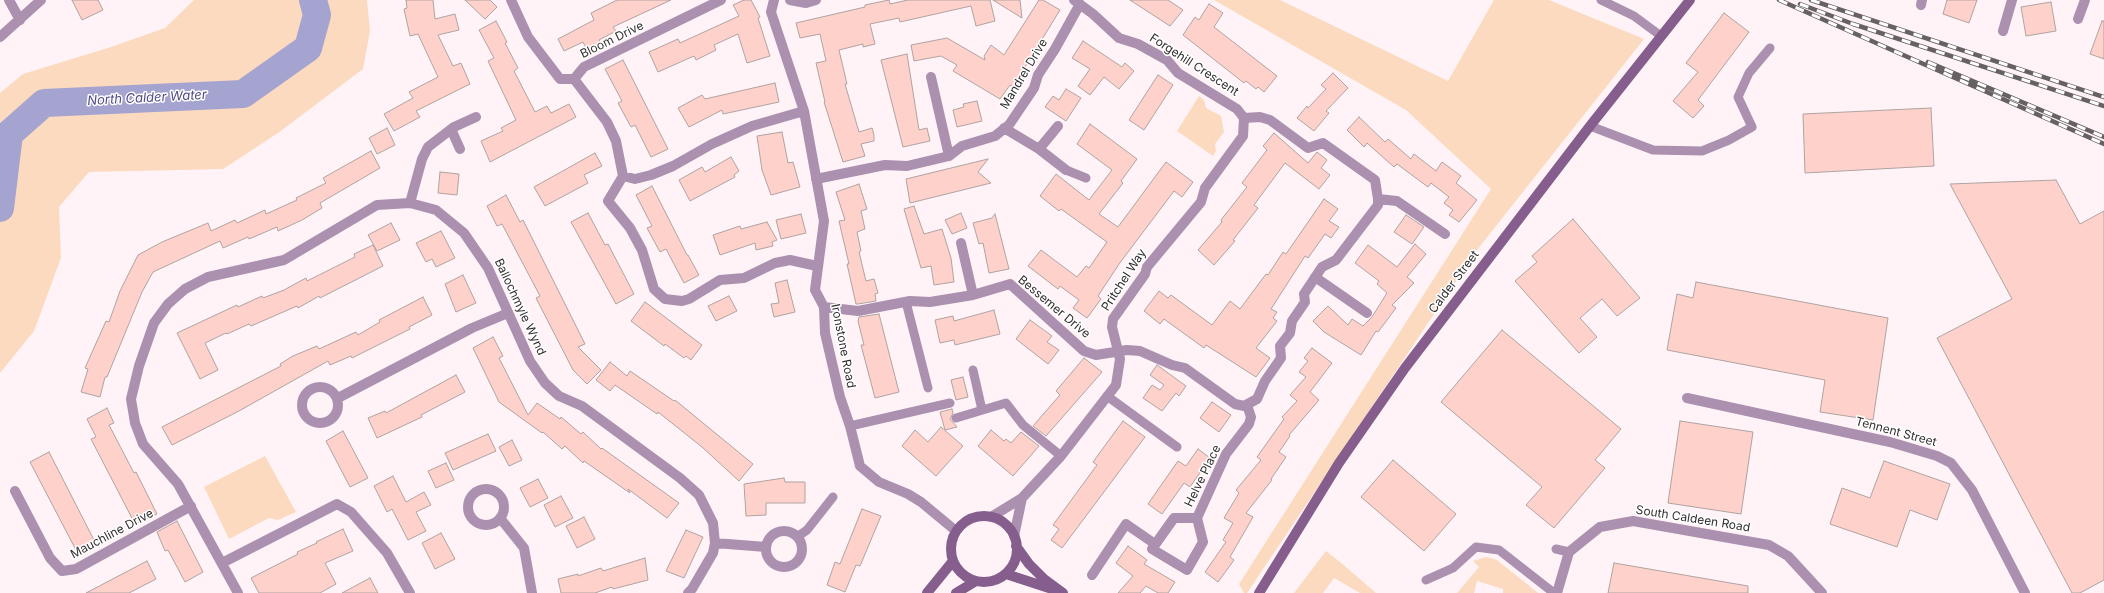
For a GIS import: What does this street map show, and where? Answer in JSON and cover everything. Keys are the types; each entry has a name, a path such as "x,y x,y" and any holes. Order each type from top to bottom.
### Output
{"main road":[{"name":"Calder Street","path":"1259,593 1339,463 1405,368 1582,136 1690,0"},
{"path":"1015,541 1016,556 1006,574 996,580 986,582 976,581 966,577 958,570 953,561 951,551 952,540 956,531 972,518 991,517 1008,527 1029,564 1044,579 1062,593"},
{"path":"927,593 953,561"},
{"path":"1006,574 1062,593"},
{"path":"956,593 976,581"}],"street":[{"path":"10,0 20,20"},
{"path":"0,37 41,0"},
{"path":"511,0 528,37 560,79 574,79 607,122 616,141 622,176 608,201 630,228 642,250 654,289 665,299 682,301 690,299 720,280 744,278 775,263 790,260 817,266"},
{"name":"Bloom Drive","path":"574,79 584,67 721,0"},
{"name":"Ironstone Road","path":"774,0 771,12 804,111 824,221 815,290 824,307 825,333 840,397 850,426 860,466 879,482 908,494 921,502 956,531"},
{"path":"790,0 806,3 816,0"},
{"path":"2003,31 2012,0"},
{"path":"2078,19 2085,0"},
{"name":"Forgehill Crescent","path":"1077,2 1119,38 1138,44 1167,60 1178,72 1237,109 1244,118"},
{"name":"Mandrel Drive","path":"816,179 885,165 908,166 949,156 962,146 995,136 1004,128 1034,88 1038,75 1055,49 1077,2"},
{"path":"931,77 949,156"},
{"path":"622,176 635,179 651,175 673,166 712,144 752,126 804,111"},
{"path":"410,203 422,159 428,147 451,129 476,117"},
{"path":"1118,352 1140,351 1172,365 1185,368 1235,404 1244,406 1247,405 1257,399 1265,381 1281,358 1280,346 1290,333 1292,321 1305,302 1304,294 1322,266 1336,260 1378,205 1375,180 1323,143 1308,148 1270,120 1260,117 1244,118"},
{"name":"Pritchel Way","path":"991,517 1022,498 1061,456 1116,384 1120,360 1112,327 1113,319 1145,274 1147,267 1201,202 1205,188 1243,136 1244,118"},
{"path":"1038,148 1058,126"},
{"path":"1004,128 1038,148 1066,170"},
{"path":"451,129 460,149"},
{"path":"1378,199 1397,201 1445,234"},
{"name":"Ballochmyle Wynd","path":"238,593 178,484 143,444 135,423 131,399 139,366 154,323 168,304 184,288 208,277 284,260 377,206 410,203 436,210 464,233 488,268 530,361 545,383 559,396 582,406 680,478 699,495 712,523 715,543 713,553 692,589 688,593"},
{"path":"961,242 973,295"},
{"path":"1315,278 1367,313"},
{"name":"Bessemer Drive","path":"824,307 858,311 906,302 930,302 973,295 1010,284 1084,350 1096,355 1118,352"},
{"path":"338,398 472,328 508,313"},
{"name":"Tennent Street","path":"1686,398 1890,442 1937,456 1951,463 1972,490 2025,593"},
{"name":"Helve Place","path":"1197,518 1174,518 1152,549 1188,570 1203,542 1197,518 1226,454 1249,424 1251,417 1247,405"},
{"name":"Mauchline Drive","path":"15,491 50,558 62,570 76,569 191,506"},
{"path":"1015,541 1022,498"},
{"path":"222,563 337,504 351,512 387,553 410,593"},
{"path":"500,518 524,548 527,558 532,593"},
{"name":"South Caldeen Road","path":"1569,552 1600,527 1633,521 1769,545 1788,556 1822,593"},
{"path":"1092,575 1126,524 1155,544"},
{"path":"780,531 792,533 796,537 801,547 801,553 794,563 789,566 778,565 772,563 768,558 766,547 770,537 780,531"},
{"path":"715,543 766,547"},
{"path":"1558,593 1569,552"}],"lane":[{"path":"1601,0 1634,16 1661,36"},
{"path":"1590,126 1653,150 1702,151 1729,140 1752,127 1738,97 1749,73 1770,48"},
{"path":"1066,170 1086,178"},
{"path":"906,302 928,388"},
{"path":"973,370 982,410"},
{"path":"1107,396 1177,447"},
{"path":"850,426 950,403"},
{"path":"956,418 1006,404 1023,425 1061,456"},
{"path":"796,537 807,530 833,497"},
{"path":"1426,580 1453,568 1476,547 1499,550 1554,593"},
{"path":"1556,549 1569,552"}],"shaded area":[{"path":"194,0 367,0 370,31 363,69 278,133 223,169 89,172 59,207 61,258 34,331 0,373 0,93 23,74 111,47 165,28"},
{"path":"1214,0 1280,0 1448,81 1494,0 1549,0 1644,39 1477,250 1247,593 1244,593 1239,584 1491,189 1406,110"},
{"path":"1199,96 1204,100 1206,108 1221,116 1224,132 1215,144 1216,151 1213,156 1177,131"},
{"path":"265,456 296,512 278,520 269,518 229,539 204,487"},
{"path":"1326,551 1376,593 1360,593 1334,578 1323,593 1294,593"},
{"path":"1486,557 1497,560 1538,593 1503,593 1503,589 1477,581 1474,593 1457,593 1479,567 1473,561"}],"building":[{"path":"72,0 98,0 103,10 82,20"},
{"path":"406,0 433,0 435,19 455,14 459,30 438,35 453,66 461,63 470,84 416,111 420,117 394,131 384,114 413,98 409,92 438,77 418,34 410,36 404,9 407,8"},
{"path":"465,0 490,0 497,7 485,19"},
{"path":"617,0 671,0 613,27 616,31 599,40 600,43 587,50 583,42 564,51 558,39 594,20 591,13"},
{"path":"744,0 751,0 760,17 758,18 770,56 747,63 738,34 714,45 716,50 696,60 694,56 658,72 649,52 678,39 680,43 739,16 733,5"},
{"path":"889,0 890,4 908,0 990,0 995,21 976,26 971,6 900,22 899,18 870,24 875,44 863,47 863,44 839,50 847,84 845,84 859,132 872,128 874,135 874,141 861,144 865,156 843,162 824,102 816,63 826,61 820,34 800,38 796,23"},
{"path":"993,0 1020,0 1022,18"},
{"path":"1039,0 1043,0 1060,10 1022,72 1026,75 1016,89 1010,85 1000,99 953,71 957,65 941,56 914,61 911,45 947,38 985,60 984,56 991,45 1004,55"},
{"path":"1130,0 1168,0 1183,10 1170,26"},
{"path":"1947,0 1977,0 1969,23 1943,14"},
{"path":"2051,2 2056,31 2026,36 2021,7"},
{"path":"1209,4 1223,13 1214,27 1277,76 1264,92 1258,87 1256,89 1246,81 1244,83 1183,35 1195,17 1199,20"},
{"path":"1724,13 1749,32 1698,100 1704,106 1693,118 1673,101 1698,72 1686,63"},
{"path":"496,21 518,68 514,71 535,112 547,106 551,113 569,104 576,117 490,162 481,141 503,131 501,128 516,120 488,61 494,58 479,30"},
{"path":"2102,21 2104,21 2104,59 2090,54"},
{"path":"1083,41 1122,67 1125,63 1134,71 1119,89 1104,77 1090,95 1078,86 1090,69 1072,58"},
{"path":"907,54 919,130 927,128 930,141 903,147 881,60"},
{"path":"623,60 668,149 651,157 635,125 631,127 618,103 622,101 605,69"},
{"path":"1333,73 1348,88 1326,111 1329,113 1314,131 1297,118 1307,106 1308,108 1326,89 1321,85"},
{"path":"1158,75 1173,85 1144,130 1129,120"},
{"path":"775,83 779,102 723,114 722,110 689,127 678,108 702,95 705,99"},
{"path":"1066,89 1081,98 1066,121 1045,107 1053,96 1059,100"},
{"path":"977,101 982,121 957,127 953,110 964,107 963,104"},
{"path":"1931,108 1934,166 1805,173 1803,114"},
{"path":"1359,117 1385,142 1388,139 1411,159 1414,154 1436,171 1442,162 1461,176 1456,183 1477,200 1459,222 1449,215 1453,210 1444,203 1449,197 1431,183 1428,187 1397,164 1394,167 1367,143 1364,147 1347,130"},
{"path":"1090,124 1137,159 1121,181 1123,183 1099,214 1118,227 1166,162 1193,182 1182,197 1174,191 1119,264 1098,296 1101,299 1087,318 1073,308 1079,300 1060,286 1058,289 1028,266 1041,250 1077,277 1086,266 1089,268 1107,242 1061,209 1059,211 1040,196 1056,174 1089,200 1112,170 1077,144"},
{"path":"387,128 395,145 377,154 369,138"},
{"path":"782,132 788,163 793,162 800,187 771,195 762,170 757,136"},
{"path":"1274,133 1308,163 1317,152 1327,160 1321,168 1330,175 1319,189 1285,163 1254,205 1258,208 1233,240 1235,241 1214,265 1198,250 1222,222 1221,220 1247,187 1242,183 1267,150 1263,146"},
{"path":"371,151 380,168 320,203 322,208 302,220 278,231 277,227 223,248 220,241 153,272 142,292 107,377 105,377 100,397 81,392 88,369 85,368 106,321 109,322 120,291 138,255 162,242 208,223 211,231 235,220 237,223 265,210 266,214 297,200 296,198 326,183 323,178"},
{"path":"595,153 602,166 584,175 588,183 545,206 534,187"},
{"path":"731,157 739,171 734,175 735,177 690,201 679,180 702,167 705,172"},
{"path":"988,159 978,172 991,183 910,203 906,179"},
{"path":"440,172 459,174 457,195 438,193"},
{"path":"2056,180 2080,224 2104,211 2104,580 2080,593 2072,593 1937,338 2012,299 1950,184"},
{"path":"859,184 867,209 861,211 865,229 857,232 861,251 859,252 866,281 874,279 878,293 875,294 876,301 856,304 839,221 845,220 836,192"},
{"path":"652,186 687,255 699,275 684,283 666,249 660,252 647,228 652,226 636,195"},
{"path":"506,195 520,222 523,220 585,344 578,347 601,370 587,384 573,370 536,298 540,296 502,224 497,226 487,206"},
{"path":"1324,199 1338,209 1329,221 1339,227 1331,238 1325,234 1308,258 1305,256 1271,309 1277,312 1273,318 1277,321 1256,348 1270,358 1256,377 1206,345 1204,348 1164,319 1160,324 1144,311 1159,291 1168,298 1171,295 1212,325 1230,301 1240,309 1266,274 1268,275 1283,252 1286,254"},
{"path":"914,206 924,234 942,229 951,258 954,282 934,285 931,266 921,268 904,209"},
{"path":"588,213 605,245 608,244 634,294 616,304 571,222"},
{"path":"961,213 967,228 952,234 945,220"},
{"path":"801,214 806,233 781,239 776,220"},
{"path":"995,214 1009,269 989,273 983,243 979,244 973,223 992,218"},
{"path":"1406,215 1424,227 1412,244 1394,232"},
{"path":"1573,219 1640,298 1617,316 1602,299 1580,318 1597,337 1579,353 1515,281 1537,262 1532,256"},
{"path":"767,222 777,240 772,242 773,246 756,250 755,243 720,255 713,235 740,226 741,229"},
{"path":"391,223 400,240 377,251 368,235"},
{"path":"441,231 455,258 436,267 432,259 426,262 416,243"},
{"path":"1415,244 1426,254 1407,277 1414,283 1392,305 1396,308 1378,332 1376,331 1361,355 1324,332 1313,321 1328,306 1348,325 1352,319 1363,326 1372,317 1387,293 1377,284 1379,281 1355,263 1368,245 1397,267"},
{"path":"373,245 383,266 320,298 319,296 298,308 297,306 251,326 249,324 205,343 218,370 200,379 177,333 237,305 238,307 262,296 263,298 284,290 306,278 307,281 355,257 354,254"},
{"path":"463,275 476,303 456,312 445,284"},
{"path":"787,280 795,312 774,317 771,304 779,303 775,283"},
{"path":"1696,282 1888,318 1873,420 1820,412 1825,380 1667,350 1677,294 1693,298"},
{"path":"729,296 737,311 716,321 708,306"},
{"path":"423,297 432,315 409,327 410,329 352,358 351,356 330,365 328,361 239,411 172,445 162,427 281,366 280,364 293,356 317,346 319,349 356,332 358,335 380,322 379,320"},
{"path":"645,302 702,345 691,360 686,356 684,358 665,344 664,346 631,321"},
{"path":"994,310 1000,334 955,345 954,340 940,343 935,320 953,316 954,321"},
{"path":"879,314 899,392 875,398 861,345 864,345 858,321 859,317"},
{"path":"1030,320 1052,336 1047,342 1059,350 1048,364 1016,339"},
{"path":"1502,330 1621,429 1595,460 1605,468 1554,528 1526,505 1542,487 1441,402"},
{"path":"493,337 503,356 499,358 528,415 537,403 560,419 561,417 581,434 583,432 601,449 602,448 679,503 667,518 628,489 630,493 584,461 583,463 565,446 562,449 543,432 542,433 499,402 473,348"},
{"path":"1312,348 1332,363 1310,392 1319,400 1289,435 1290,436 1279,452 1286,457 1271,479 1272,480 1246,513 1253,517 1230,557 1234,560 1218,582 1205,572 1226,542 1223,540 1233,523 1224,518 1239,493 1236,490 1261,460 1257,457 1284,419 1282,417 1297,401 1290,395 1306,377 1299,372 1308,361 1304,358"},
{"path":"1084,358 1102,372 1046,436 1033,426 1060,395 1056,391"},
{"path":"610,362 627,376 630,371 674,401 675,400 753,464 739,481 702,447 658,412 657,414 615,385 610,391 596,380"},
{"path":"1157,365 1186,386 1179,396 1176,393 1162,411 1143,398 1152,385 1160,390 1164,385 1150,375"},
{"path":"456,375 465,392 421,415 422,417 377,438 368,418 385,411 386,413"},
{"path":"963,377 968,397 956,400 951,380"},
{"path":"1212,402 1231,415 1219,432 1200,418"},
{"path":"107,408 114,423 109,425 134,473 136,472 157,514 135,524 91,439 96,437 87,419"},
{"path":"952,409 953,413 950,419 957,427 945,430 940,412"},
{"path":"1123,421 1145,437 1062,548 1051,540 1059,529 1053,525 1097,465 1093,462"},
{"path":"1680,421 1753,432 1741,514 1668,503"},
{"path":"941,427 963,446 936,476 902,446 915,430 928,442"},
{"path":"991,430 1004,441 1006,439 1011,443 1021,432 1039,446 1013,476 978,446"},
{"path":"343,431 368,478 350,487 326,441"},
{"path":"488,434 496,451 453,470 445,453"},
{"path":"512,440 522,460 509,466 499,447"},
{"path":"1198,449 1210,458 1190,487 1184,483 1162,514 1148,504 1178,461 1186,466"},
{"path":"49,452 95,542 77,552 30,462"},
{"path":"1393,460 1456,514 1424,551 1361,497"},
{"path":"1884,461 1950,484 1937,520 1910,510 1897,547 1830,524 1842,488 1870,498"},
{"path":"446,463 454,480 436,488 428,471"},
{"path":"393,476 406,502 424,492 431,505 416,512 426,531 408,540 392,509 387,512 374,486"},
{"path":"784,478 785,482 805,482 805,503 766,503 766,515 746,516 744,484"},
{"path":"538,479 548,498 530,507 520,488"},
{"path":"561,496 573,518 555,527 544,505"},
{"path":"862,509 881,516 860,566 856,565 845,592 827,585 835,562 840,564"},
{"path":"584,517 595,539 577,548 566,526"},
{"path":"177,521 203,572 185,582 168,550 165,551 157,532"},
{"path":"343,529 353,551 325,563 336,584 320,593 259,593 251,578 298,554 297,552"},
{"path":"686,530 703,537 684,578 666,571"},
{"path":"441,533 455,559 435,569 422,543"},
{"path":"1128,546 1147,560 1144,564 1175,582 1168,593 1158,593 1146,586 1140,593 1118,593 1133,576 1116,563"},
{"path":"645,558 648,580 613,589 612,587 595,593 561,593 558,579 578,574 578,576 601,568 603,571"},
{"path":"147,561 156,579 129,593 86,593"},
{"path":"1614,563 1748,586 1748,593 1608,593"},
{"path":"370,578 378,593 342,593"}],"waterway":[{"name":"North Calder Water","path":"0,208 9,134 44,103 243,94 308,48 317,15 313,0"}],"railway":[{"path":"1779,0 2104,144"},
{"path":"1811,0 2104,97"},
{"path":"1800,4 1853,24 2104,106"},
{"path":"1928,62 2104,137"}]}
